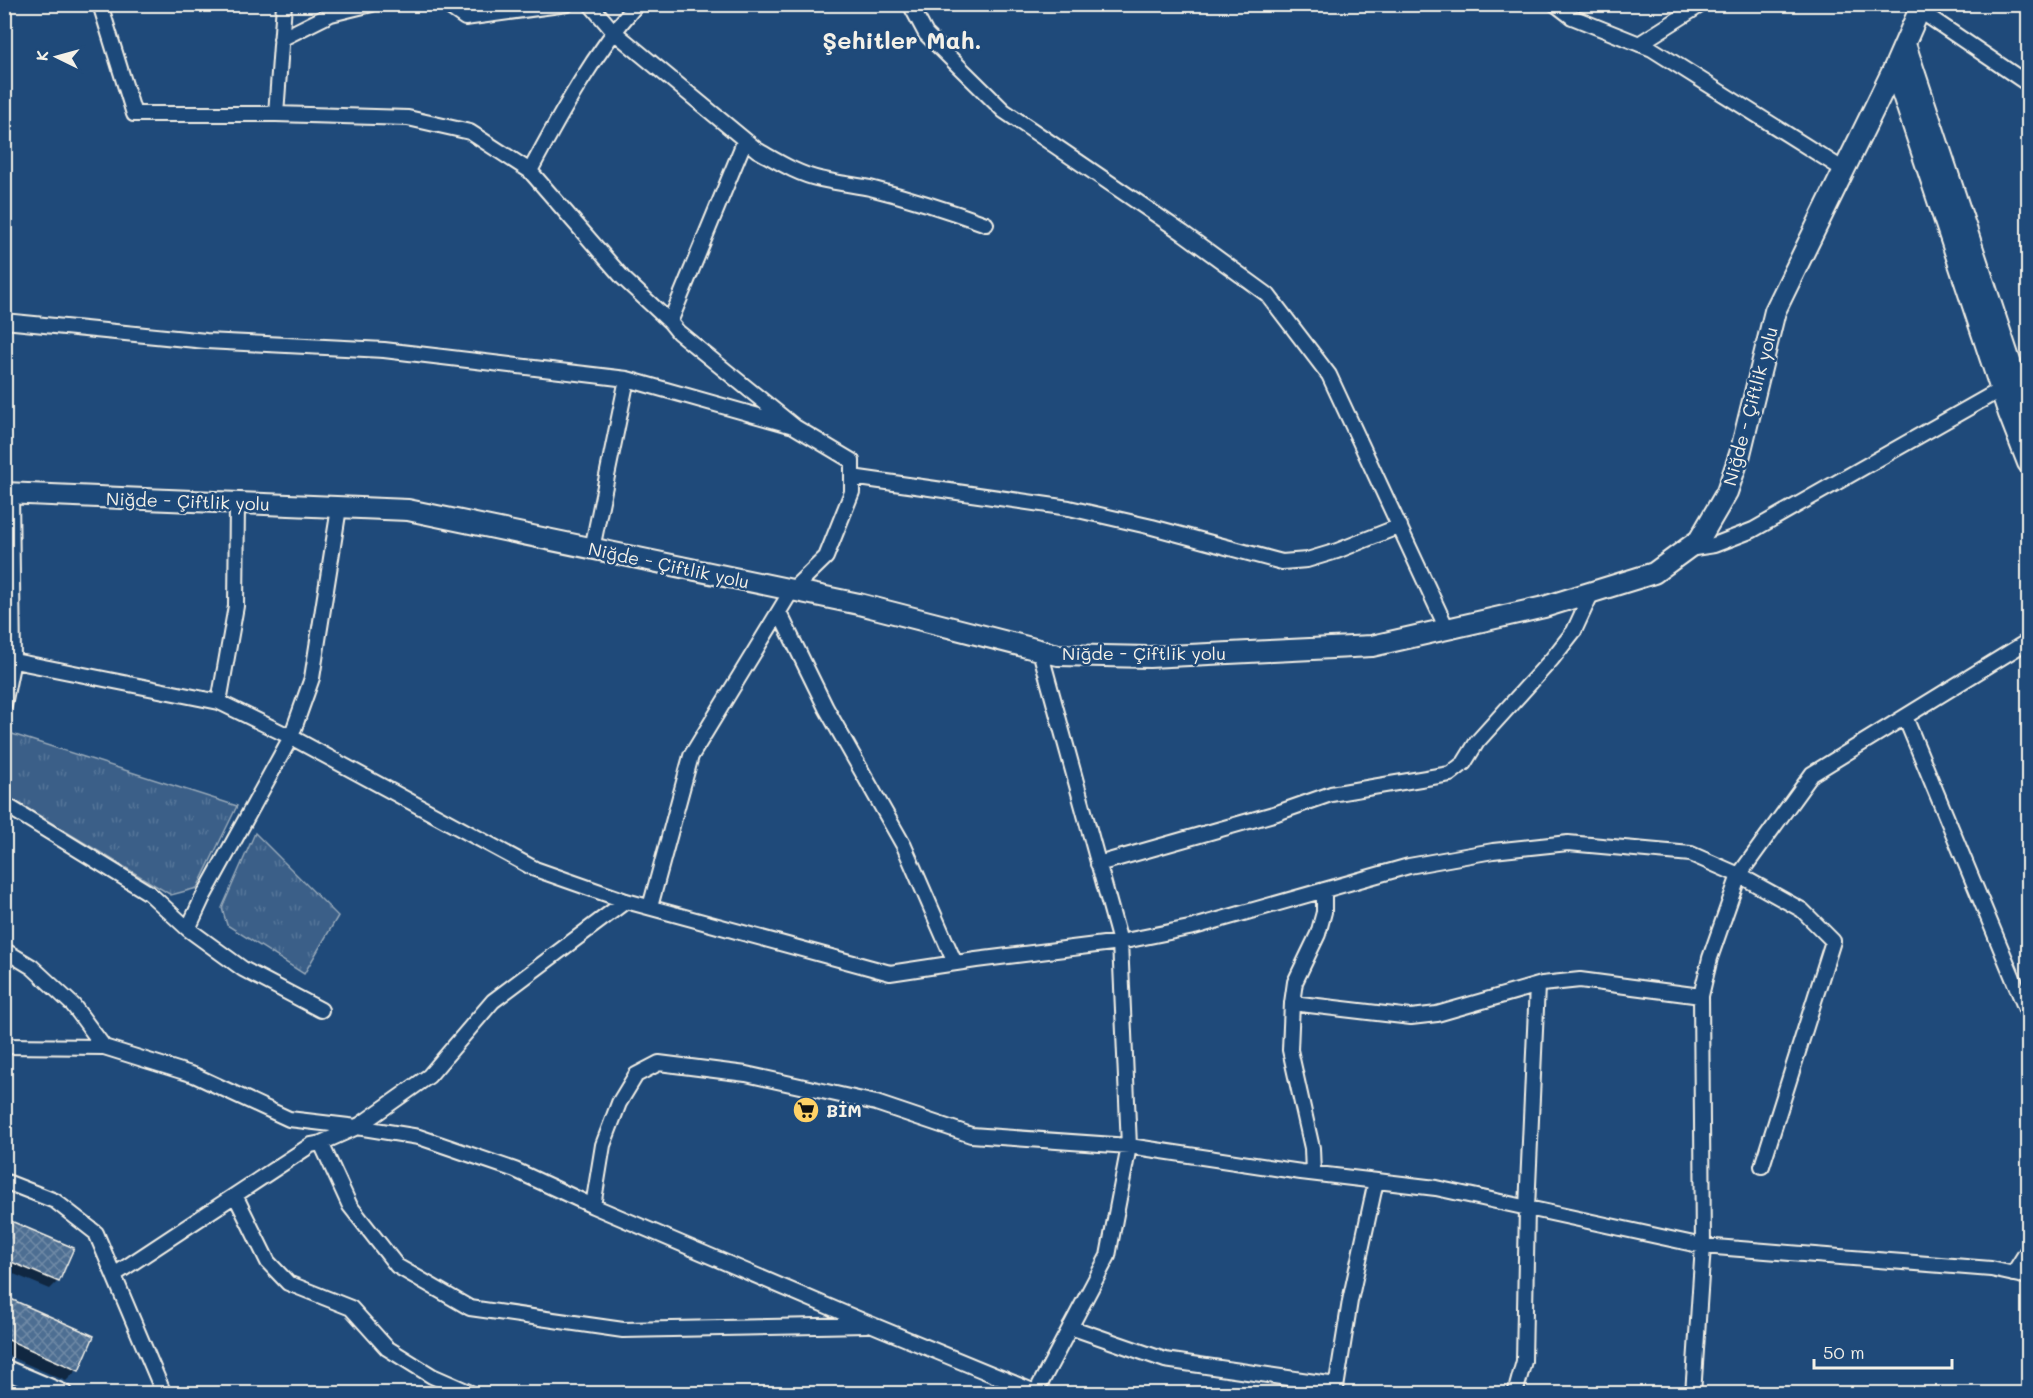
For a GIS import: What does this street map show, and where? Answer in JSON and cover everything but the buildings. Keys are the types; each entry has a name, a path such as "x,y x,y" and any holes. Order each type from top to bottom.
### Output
{"main road":[{"name":"Niğde - Çiftlik yolu","path":"8,493 408,510 859,604 1058,655 1149,657 1372,646 1544,607 1654,573 1699,540 1727,492 1740,454 1775,311 1894,68 1906,42 1918,6"},
{"path":"1906,42 2015,382 2028,464"},
{"path":"1894,68 2028,416"}],"street":[{"path":"100,4 134,114 276,114 408,118 470,132 530,171 624,278 678,332 795,426 852,461 852,492 826,557 792,590 691,756 650,907"},
{"path":"276,114 284,4"},
{"path":"281,39 331,14 372,4"},
{"path":"444,4 465,18 567,4"},
{"path":"590,4 613,31 745,140 772,159 818,179 870,188 942,208 986,224"},
{"path":"530,171 613,31 637,4"},
{"path":"910,4 926,34 1004,111 1183,233 1268,295 1329,375 1447,629"},
{"path":"1555,4 1572,17 1652,49 1844,170"},
{"path":"1639,44 1702,4"},
{"path":"1918,6 2028,84"},
{"path":"670,322 745,140"},
{"path":"4,321 206,341 384,350 627,379 795,426"},
{"path":"592,549 627,379"},
{"path":"1688,549 1714,545 1752,530 2015,382"},
{"path":"852,477 1069,508 1152,526 1282,562 1307,560 1337,551 1400,526"},
{"path":"4,705 9,660 8,493"},
{"path":"219,702 236,606 237,503"},
{"path":"188,929 202,899 291,737 312,678 339,507"},
{"path":"1098,864 1277,813 1331,794 1450,774 1464,763 1477,742 1574,631 1592,592"},
{"path":"779,612 826,708 904,846 955,963"},
{"path":"1693,1394 1703,1246 1701,996 1710,958 1738,875 1812,774 2028,641"},
{"path":"4,1046 104,1047 194,1075 289,1119 419,1137 515,1170 593,1206 1038,1393 1107,1256 1129,1146 1120,942 1040,651"},
{"path":"9,660 219,702 291,737 535,869 626,901 890,973 1120,942 1194,927 1409,866 1493,851 1568,843 1690,854 1738,875 1802,910 1833,941 1762,1166"},
{"path":"1905,717 2028,1014"},
{"path":"4,804 148,893 188,929 243,969 321,1010"},
{"path":"1313,1173 1312,1148 1290,1050 1295,982 1318,934 1324,912 1324,890"},
{"path":"114,1275 311,1145 357,1127 429,1076 493,1001 626,901"},
{"path":"4,950 32,967 73,1005 104,1047"},
{"path":"1292,1004 1411,1017 1437,1014 1537,986 1580,980 1701,996"},
{"path":"1515,1394 1524,1360 1527,1208 1537,986"},
{"path":"593,1206 603,1145 619,1103 636,1075 659,1063 746,1074 865,1101 971,1135 1129,1146 1313,1173 1436,1188 1703,1246 1980,1268 2028,1277"},
{"path":"321,1143 350,1206 397,1266 470,1308 623,1330 874,1325"},
{"path":"4,1181 55,1201 96,1233 164,1394"},
{"path":"1070,1327 1166,1360 1336,1389 1350,1301 1376,1181"},
{"path":"235,1195 268,1262 288,1283 351,1308 387,1348 432,1376 473,1394"},
{"path":"2013,1274 2028,1250"},
{"path":"4,1369 63,1394"}],"green space":[{"path":"9,733 237,806 197,888 171,895 5,795 5,753"},
{"path":"255,833 338,916 304,974 227,925 222,908"}],"place":[{"name":"BİM","path":"806,1110"}],"district":[{"name":"Şehitler Mah.","path":"902,39"}]}
